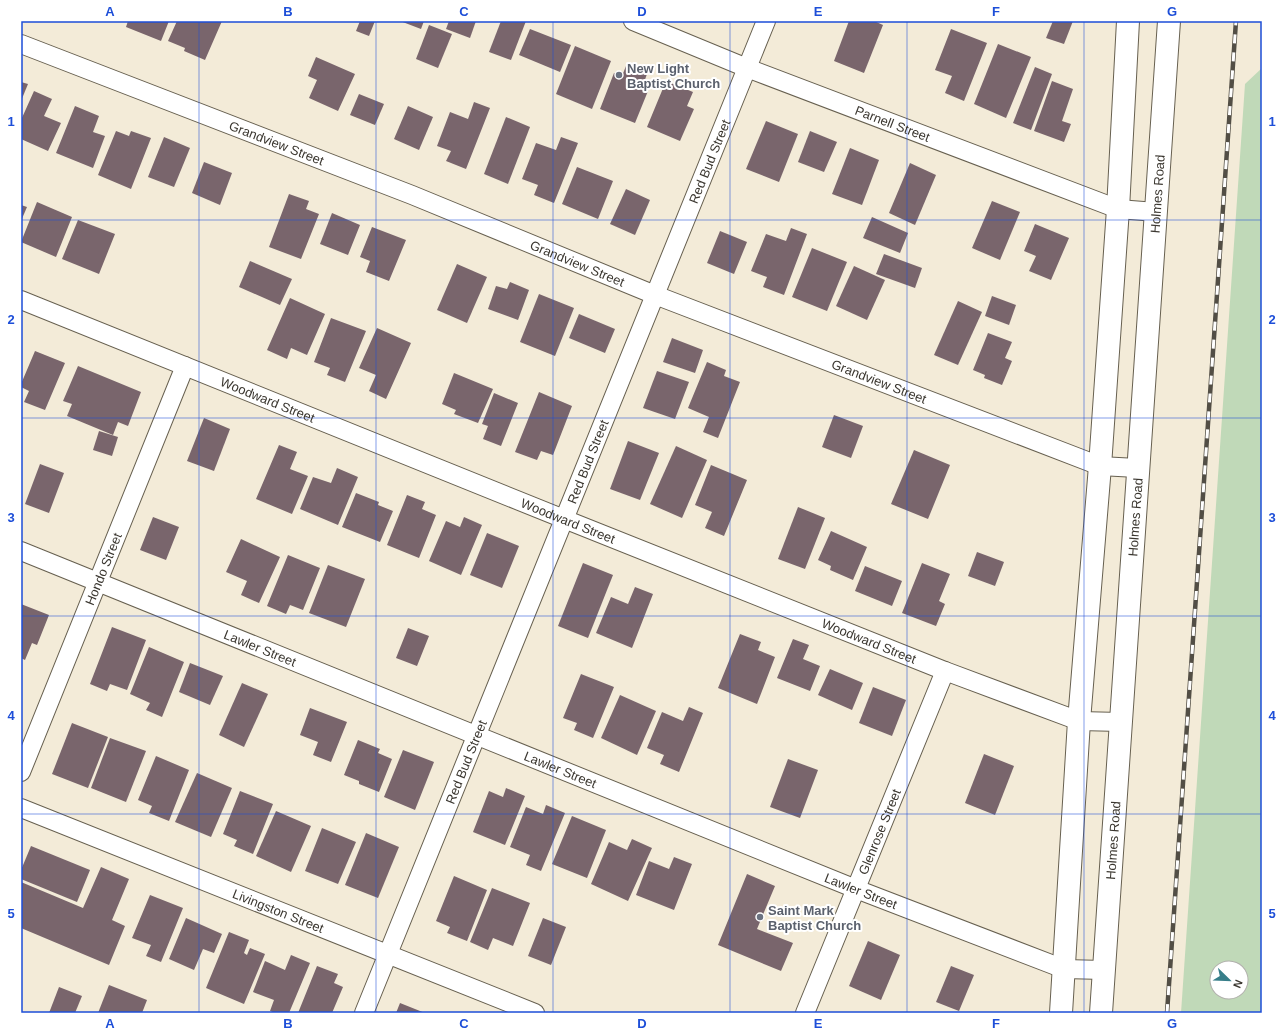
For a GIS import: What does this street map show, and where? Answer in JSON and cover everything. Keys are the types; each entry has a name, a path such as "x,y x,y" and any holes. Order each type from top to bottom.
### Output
{"main road":[{"path":"1061,1013 1079,721 1100,466 1118,209 1128,21"},
{"name":"Holmes Road","path":"1101,1013 1137,468 1169,21"}],"street":[{"name":"Parnell Street","path":"633,21 747,68 1118,209 1156,212"},
{"name":"Red Bud Street","path":"364,1013 766,21"},
{"name":"Grandview Street","path":"21,44 412,196 655,295 1100,466 1137,468"},
{"name":"Woodward Street","path":"21,300 945,672 1079,721 1120,722"},
{"name":"Hondo Street","path":"21,772 185,366"},
{"name":"Lawler Street","path":"21,551 856,889 1064,969 1104,970"},
{"name":"Glenrose Street","path":"805,1013 945,672"},
{"name":"Livingston Street","path":"21,808 535,1013"}],"green space":[{"path":"1262,68 1262,1013 1181,1013 1245,84"}],"building":[{"path":"128,21 169,21 161,41 126,27"},
{"path":"177,21 222,21 205,60 184,51 185,48 168,41"},
{"path":"360,21 375,21 369,36 356,31"},
{"path":"400,21 424,21 421,29"},
{"path":"449,21 476,21 470,38 446,29"},
{"path":"501,21 526,21 511,60 489,52"},
{"path":"849,21 874,21 883,25 864,73 834,61"},
{"path":"1053,21 1073,21 1064,44 1046,38"},
{"path":"429,25 452,34 438,68 416,59"},
{"path":"530,29 571,45 560,72 519,55"},
{"path":"951,29 987,43 964,101 945,93 952,76 935,70"},
{"path":"998,44 1031,57 1006,118 974,104"},
{"path":"575,46 611,61 592,109 556,94"},
{"path":"316,57 355,74 338,111 309,98 317,80 308,76"},
{"path":"626,66 647,74 642,88 648,91 635,123 600,109 614,73 622,76"},
{"path":"1035,67 1052,74 1031,130 1013,123"},
{"path":"666,81 693,92 687,106 694,109 680,141 647,127"},
{"path":"1052,81 1073,89 1062,121 1071,124 1064,142 1034,131"},
{"path":"21,82 28,84 21,101"},
{"path":"34,91 52,99 44,116 61,123 48,151 21,139 21,120"},
{"path":"359,94 384,104 375,125 350,115"},
{"path":"474,102 490,108 466,169 446,161 451,151 437,146 450,112 468,119"},
{"path":"75,106 99,116 93,132 105,136 93,168 56,153"},
{"path":"408,106 433,117 419,150 394,139"},
{"path":"506,117 530,127 508,184 484,174"},
{"path":"766,121 798,134 779,182 746,169"},
{"path":"116,131 129,136 131,131 151,138 131,189 98,175"},
{"path":"810,131 837,142 824,172 798,162"},
{"path":"164,137 190,148 174,187 148,177"},
{"path":"561,137 578,143 554,203 534,195 538,185 522,179 536,143 556,150"},
{"path":"850,148 879,160 862,205 832,194"},
{"path":"204,162 232,173 220,205 192,193"},
{"path":"910,163 936,175 915,225 889,213"},
{"path":"577,167 613,181 598,219 562,204"},
{"path":"626,189 650,200 635,235 610,224"},
{"path":"289,194 309,201 306,209 319,214 301,259 269,247"},
{"path":"992,201 1020,212 1000,260 972,248"},
{"path":"37,202 72,217 56,257 21,242"},
{"path":"21,205 27,207 21,221"},
{"path":"332,213 360,225 348,255 320,244"},
{"path":"872,217 908,233 900,253 863,238"},
{"path":"78,220 115,234 99,274 62,259"},
{"path":"1035,224 1069,238 1051,280 1029,271 1036,256 1024,251"},
{"path":"372,227 406,240 389,281 366,272 370,261 360,257"},
{"path":"791,228 807,234 784,295 763,287 767,277 751,271 766,234 786,241"},
{"path":"720,231 747,242 734,274 707,263"},
{"path":"812,248 847,262 827,311 792,297"},
{"path":"884,254 922,268 915,288 876,274"},
{"path":"250,261 292,279 280,305 239,287"},
{"path":"457,264 487,277 467,323 437,310"},
{"path":"854,266 885,280 867,320 836,306"},
{"path":"510,282 529,290 518,320 488,309 496,286 507,289"},
{"path":"539,294 574,308 555,356 520,342"},
{"path":"992,296 1016,305 1009,325 985,316"},
{"path":"290,298 325,314 307,355 291,348 287,359 267,350"},
{"path":"958,301 982,312 958,365 934,355"},
{"path":"579,314 615,329 605,353 569,338"},
{"path":"331,318 366,331 345,382 327,375 330,368 314,362"},
{"path":"377,328 411,343 386,399 369,391 376,375 359,368"},
{"path":"988,333 1012,342 1005,358 1012,361 1002,385 984,378 985,375 973,370"},
{"path":"672,338 703,350 695,373 663,362"},
{"path":"35,351 65,363 45,410 24,402 29,391 21,387"},
{"path":"707,362 726,370 724,376 740,382 718,438 703,432 709,417 688,408"},
{"path":"78,366 141,392 128,426 118,422 113,435 67,416 72,404 63,401"},
{"path":"657,371 689,382 675,419 643,408"},
{"path":"454,373 493,389 478,423 454,414 456,410 442,404"},
{"path":"539,392 572,406 553,455 541,451 537,460 515,452"},
{"path":"494,393 518,403 501,446 483,439 488,426 482,424"},
{"path":"834,415 863,426 851,458 822,447"},
{"path":"204,418 230,429 214,471 187,461"},
{"path":"99,431 118,437 112,456 93,450"},
{"path":"628,441 659,453 640,500 610,489"},
{"path":"279,445 297,452 290,469 308,476 292,514 256,499"},
{"path":"676,446 707,460 682,518 650,504"},
{"path":"914,450 950,465 928,519 891,504"},
{"path":"40,464 64,473 49,513 25,504"},
{"path":"711,465 747,480 724,536 705,528 712,512 695,505"},
{"path":"337,468 358,477 338,525 300,509 313,477 331,483"},
{"path":"356,493 379,502 378,505 393,511 380,542 342,527"},
{"path":"407,495 425,502 422,509 436,515 419,558 387,545"},
{"path":"798,507 825,518 805,569 778,559"},
{"path":"153,517 179,527 166,560 140,550"},
{"path":"464,517 482,525 461,575 429,561 446,521 460,527"},
{"path":"831,531 867,547 853,580 830,570 831,566 818,560"},
{"path":"487,533 519,546 502,588 470,575"},
{"path":"241,539 280,557 259,603 241,595 247,581 226,572"},
{"path":"977,552 1004,562 995,586 968,576"},
{"path":"288,555 320,568 303,610 290,605 286,614 267,606"},
{"path":"583,563 613,575 588,638 558,626"},
{"path":"922,563 950,574 939,601 945,604 936,626 902,613"},
{"path":"328,565 365,579 346,627 309,613"},
{"path":"865,566 902,581 892,606 855,591"},
{"path":"635,587 653,594 632,648 596,633 611,597 628,604"},
{"path":"21,604 49,615 37,645 32,643 25,660 21,658"},
{"path":"112,627 146,640 127,690 110,684 107,691 90,684"},
{"path":"408,628 429,636 417,666 396,658"},
{"path":"740,634 761,642 758,650 775,657 757,704 718,688"},
{"path":"793,639 809,645 803,659 820,666 810,691 777,678"},
{"path":"149,647 184,662 162,717 146,710 150,703 130,694"},
{"path":"190,663 223,676 210,705 179,692"},
{"path":"830,669 863,683 852,710 818,695"},
{"path":"581,674 614,687 593,738 574,730 577,723 563,718"},
{"path":"242,683 268,694 244,747 219,735"},
{"path":"873,687 906,700 892,736 859,723"},
{"path":"620,695 656,711 637,755 601,738"},
{"path":"689,707 703,713 679,772 660,764 664,755 647,748 662,712 683,721"},
{"path":"310,708 347,722 331,762 313,755 318,742 300,735"},
{"path":"72,723 108,737 88,788 52,774"},
{"path":"110,738 146,751 126,802 91,788"},
{"path":"358,740 380,749 378,753 392,759 379,792 359,784 359,781 344,775"},
{"path":"403,750 434,762 415,810 384,797"},
{"path":"984,754 1014,766 995,815 965,803"},
{"path":"156,756 189,770 169,821 149,813 152,806 138,800"},
{"path":"788,759 818,770 800,818 770,807"},
{"path":"197,773 232,788 211,837 175,822"},
{"path":"506,788 525,796 505,845 473,832 489,791 503,797"},
{"path":"240,791 273,804 253,854 234,846 237,840 223,834"},
{"path":"546,805 565,813 541,871 526,865 530,855 510,847 526,807 543,814"},
{"path":"276,811 311,826 291,872 256,856"},
{"path":"572,816 606,830 587,878 552,864"},
{"path":"322,828 356,842 338,884 305,871"},
{"path":"366,833 399,847 378,898 345,885"},
{"path":"632,839 652,848 628,901 591,884 609,842 627,850"},
{"path":"31,846 90,870 77,902 21,879 21,870"},
{"path":"674,857 692,864 674,910 636,895 649,861 669,869"},
{"path":"101,867 129,879 112,920 125,926 109,965 21,928 21,882 83,908"},
{"path":"747,874 775,886 757,929 793,943 781,971 718,945"},
{"path":"454,876 487,890 467,941 447,933 450,927 436,921"},
{"path":"492,888 530,903 513,946 493,938 488,950 470,942"},
{"path":"150,895 183,908 161,962 146,956 151,945 132,938"},
{"path":"186,918 222,934 214,953 203,949 194,970 169,959"},
{"path":"543,918 566,927 551,965 528,956"},
{"path":"229,932 249,940 244,953 247,955 250,948 265,954 244,1004 206,988"},
{"path":"868,941 900,955 881,1000 849,986"},
{"path":"291,955 310,963 289,1013 275,1013 270,1011 274,1000 253,992 265,961 285,970"},
{"path":"317,966 338,974 334,983 343,987 332,1013 298,1013"},
{"path":"951,966 974,975 959,1011 936,1002"},
{"path":"109,985 147,1000 142,1013 98,1013"},
{"path":"59,987 82,996 75,1013 49,1013"},
{"path":"400,1003 425,1013 396,1013"}],"railway":[{"path":"1167,1013 1236,21"}],"place":[{"name":"New Light Baptist Church","path":"619,75"},
{"name":"Saint Mark Baptist Church","path":"760,917"}]}
